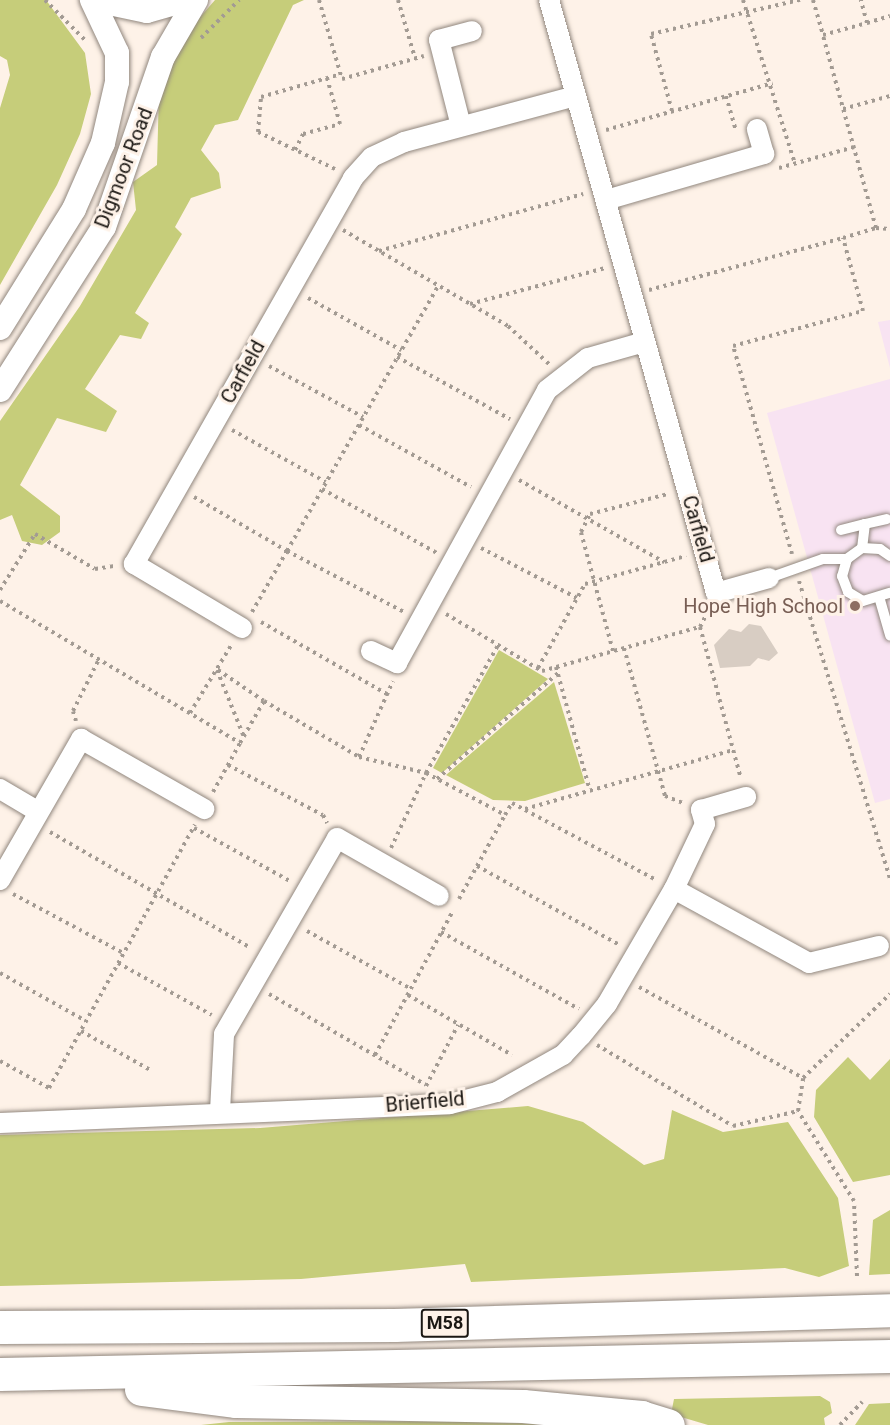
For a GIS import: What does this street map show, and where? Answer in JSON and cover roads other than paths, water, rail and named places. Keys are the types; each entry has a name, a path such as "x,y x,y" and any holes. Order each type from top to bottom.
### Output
{"highway":[{"name":"M58","path":"0,1327 394,1325 890,1310"},
{"name":"M58","path":"14,1375 890,1356"},
{"path":"14,1375 236,1401 523,1406 641,1417 668,1425"}],"street":[{"path":"93,0 147,11 185,0"},
{"name":"Digmoor Road","path":"0,328 74,209 103,143 117,82 117,53 93,0"},
{"name":"Digmoor Road","path":"0,390 104,227 163,57 196,0"},
{"name":"Carfield","path":"549,0 716,593 768,578"},
{"path":"461,126 439,40 472,31"},
{"name":"Carfield","path":"246,622 134,564 352,178 386,149 461,126 576,96"},
{"path":"605,194 764,154 757,129"},
{"path":"371,651 397,663 525,427 562,375 588,358 644,342"},
{"path":"5,887 34,816 81,739 204,809"},
{"path":"0,789 34,816"},
{"name":"Brierfield","path":"0,1123 220,1111 450,1104 497,1092 563,1055 581,1036 623,978 674,889 705,824 701,810 746,797"},
{"path":"220,1111 218,1066 228,1024 337,838 439,896"},
{"path":"674,889 809,963 879,946"}],"lane":[{"path":"841,530 886,519"},
{"path":"862,548 865,524"},
{"path":"890,556 880,549 862,548 847,559 842,576 848,592 863,601 880,600 890,593"},
{"path":"768,578 823,558 847,559"},
{"path":"880,600 890,636"}],"place":[{"name":"Hope High School","path":"855,606"}]}
